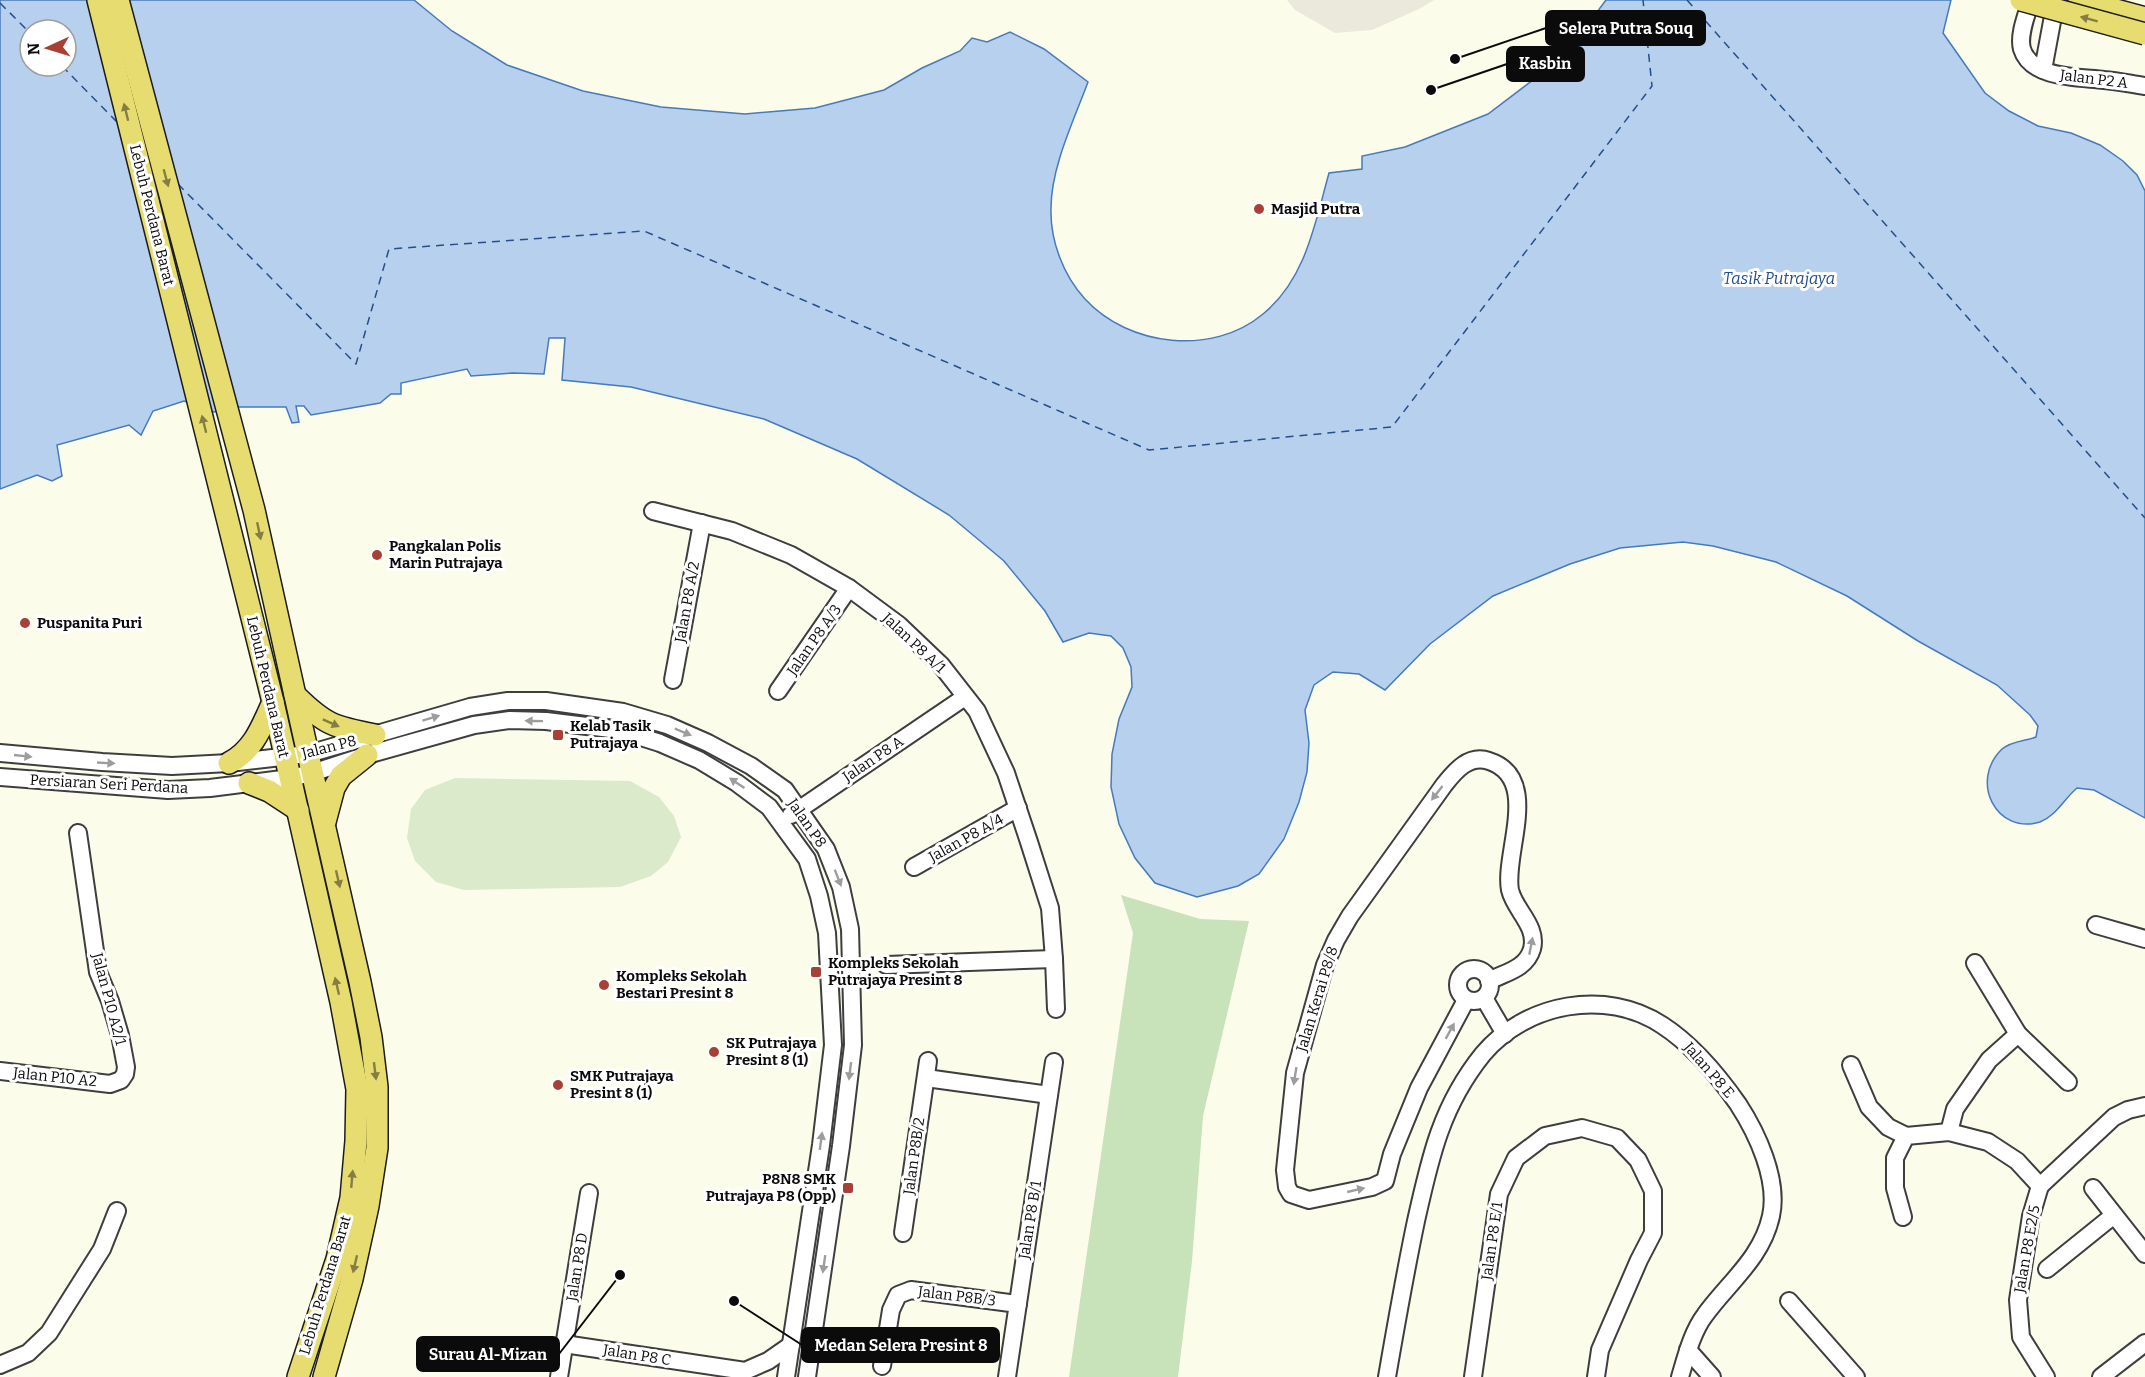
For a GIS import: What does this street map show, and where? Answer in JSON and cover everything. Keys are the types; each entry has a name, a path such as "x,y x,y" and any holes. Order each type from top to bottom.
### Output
{"main road":[{"name":"Lebuh Perdana Barat","path":"98,0 273,702 341,1002 357,1089 356,1141 351,1198 337,1259 298,1377"},
{"name":"Lebuh Perdana Barat","path":"118,0 254,510 371,1037 377,1087 377,1148 368,1206 352,1279 325,1374"},
{"path":"2021,0 2145,34"},
{"path":"2079,0 2145,18"},
{"path":"295,695 314,714 328,723 375,735"},
{"path":"229,763 240,758 253,742 273,702"},
{"path":"325,822 334,788 341,776 367,755"},
{"path":"249,783 269,791 298,810"}],"street":[{"name":"Jalan P2 A","path":"2031,0 2020,41 2031,63 2056,75 2145,86"},
{"name":"Jalan P2 A","path":"2043,70 2056,0"},
{"name":"Jalan P8 A/1","path":"653,511 732,531 791,555 849,588 899,625 941,665 976,711 1006,773 1018,808 1050,908 1056,1010"},
{"name":"Jalan P8 A/2","path":"673,680 702,523"},
{"name":"Jalan P8 A/3","path":"778,691 849,588"},
{"name":"Jalan P8 A","path":"780,822 965,697"},
{"name":"Jalan P8","path":"290,778 310,763 375,735 470,707 508,700 546,701 623,712 678,730 708,743 751,766 785,790 826,849 841,887 850,929 853,1045 811,1376"},
{"name":"Jalan P8","path":"285,756 310,763 367,755 474,725 510,720 546,721 619,730 660,743 699,760 770,807 807,859 819,896 827,933 833,1045 821,1145 787,1374"},
{"name":"Persiaran Seri Perdana","path":"0,753 47,759 172,766 229,763 285,756"},
{"name":"Jalan Kerai P8/8","path":"1466,1000 1419,1088 1392,1154 1385,1181 1372,1187 1309,1200 1291,1194 1287,1187 1285,1170 1295,1073 1322,974 1336,940 1380,873 1444,785 1467,763 1482,758 1503,767 1516,794 1517,823 1509,884 1512,899 1533,935 1532,947 1527,959 1519,968 1489,981"},
{"name":"Persiaran Seri Perdana","path":"0,777 168,790 210,788 290,778"},
{"name":"Jalan P8 A/4","path":"914,867 1018,808"},
{"name":"Jalan P10 A2/1","path":"78,833 99,972 116,1023 126,1067 121,1080 110,1084"},
{"path":"2096,925 2145,939"},
{"path":"886,965 1054,959"},
{"path":"1975,963 2018,1034 2068,1082"},
{"path":"1476,969 1482,971 1489,981 1490,987 1484,998 1479,1001 1466,1000 1458,990 1458,984 1464,973 1476,969"},
{"path":"1484,998 1505,1034"},
{"name":"Jalan P8 E","path":"1387,1377 1431,1152 1449,1107 1466,1078 1484,1053 1505,1034 1533,1016 1569,1006 1612,1005 1659,1023 1679,1037 1723,1083 1758,1139 1773,1195 1771,1216 1763,1239 1746,1267 1703,1317 1688,1350 1680,1377"},
{"path":"1949,1132 1955,1109 1989,1060 2018,1034"},
{"name":"Jalan P8B/2","path":"903,1233 928,1060"},
{"name":"Jalan P8 B/1","path":"1006,1377 1054,1062"},
{"path":"1851,1065 1869,1107 1888,1127 1906,1136 1949,1132 1988,1142 2018,1161 2040,1186 2114,1117 2128,1110 2145,1106"},
{"name":"Jalan P10 A2","path":"0,1071 110,1084"},
{"path":"926,1078 1049,1095"},
{"name":"Jalan P8 E/1","path":"1473,1377 1499,1194 1516,1158 1545,1136 1582,1128 1617,1138 1638,1160 1653,1191 1653,1233 1600,1350 1596,1377"},
{"path":"1903,1216 1895,1188 1895,1158 1906,1136"},
{"name":"Jalan P8 E2/5","path":"2040,1186 2031,1216 2018,1300 2021,1337 2046,1377"},
{"path":"2093,1188 2145,1254"},
{"name":"Jalan P8 D","path":"559,1377 589,1193"},
{"path":"0,1365 28,1353 49,1334 102,1249 117,1211"},
{"path":"2047,1269 2114,1215"},
{"name":"Jalan P8B/3","path":"882,1366 891,1310 897,1295 911,1290 1018,1304"},
{"path":"1789,1301 1856,1377"},
{"path":"2101,1377 2145,1343"},
{"name":"Jalan P8 C","path":"564,1344 750,1372 811,1376"},
{"path":"750,1372 791,1345"},
{"path":"1688,1350 1712,1377"}],"green space":[{"path":"455,778 630,781 659,797 674,816 681,837 668,862 651,876 620,887 464,890 436,882 415,861 407,838 411,809 425,790"},
{"path":"1121,895 1200,919 1249,921 1203,1116 1192,1261 1178,1377 1069,1377 1133,933"}],"shaded area":[{"path":"1287,0 1434,0 1372,30 1335,33 1295,10"}],"water":[{"name":"Tasik Putrajaya","path":"0,0 414,0 452,31 507,65 583,91 661,107 745,114 815,108 884,90 922,68 960,51 972,38 987,42 1010,32 1044,49 1088,82 1064,144 1052,192 1053,232 1059,256 1070,279 1085,299 1103,315 1124,328 1147,336 1172,340 1196,340 1220,336 1243,327 1263,314 1278,300 1299,267 1307,249 1329,173 1362,169 1362,156 1405,147 1488,114 1554,64 1606,0 1951,0 1943,33 1985,93 2009,111 2038,126 2071,133 2100,145 2123,161 2137,175 2145,191 2145,818 2094,790 2077,788 2055,812 2040,822 2024,824 2011,821 2000,813 1992,802 1988,790 1988,776 1992,762 2002,749 2036,737 2038,726 2030,715 1997,685 1918,641 1847,596 1776,562 1713,546 1683,542 1620,548 1570,564 1493,596 1430,644 1385,690 1359,674 1333,672 1314,685 1305,710 1309,743 1307,772 1299,802 1284,839 1259,874 1238,886 1197,897 1155,883 1135,858 1119,824 1111,787 1112,754 1119,719 1132,687 1131,667 1123,648 1111,636 1089,633 1063,642 1045,611 1004,561 949,515 857,459 764,419 631,387 562,380 565,338 549,338 544,374 513,373 471,376 467,369 401,383 401,394 391,394 380,403 311,415 304,406 296,406 299,422 292,423 286,407 236,407 214,412 184,401 153,411 141,435 129,425 57,445 62,476 52,481 37,475 0,489"}],"ferry route":[{"path":"178,184 356,364 389,249 644,231 1149,450 1392,427 1652,86 1643,0"},
{"path":"1687,0 2145,518"},
{"path":"0,3 18,21"},
{"path":"74,78 118,123"}],"place":[{"name":"Selera Putra Souq","path":"1455,59"},
{"name":"Kasbin","path":"1431,90"},
{"name":"Masjid Putra","path":"1259,209"},
{"name":"Pangkalan Polis Marin Putrajaya","path":"377,555"},
{"name":"Puspanita Puri","path":"25,623"},
{"name":"Kelab Tasik Putrajaya","path":"558,735"},
{"name":"Kompleks Sekolah Putrajaya Presint 8","path":"816,972"},
{"name":"Kompleks Sekolah Bestari Presint 8","path":"604,985"},
{"name":"SK Putrajaya Presint 8 (1)","path":"714,1052"},
{"name":"SMK Putrajaya Presint 8 (1)","path":"558,1085"},
{"name":"P8N8 SMK Putrajaya P8 (Opp)","path":"848,1188"},
{"name":"Surau Al-Mizan","path":"620,1275"},
{"name":"Medan Selera Presint 8","path":"734,1301"}]}
